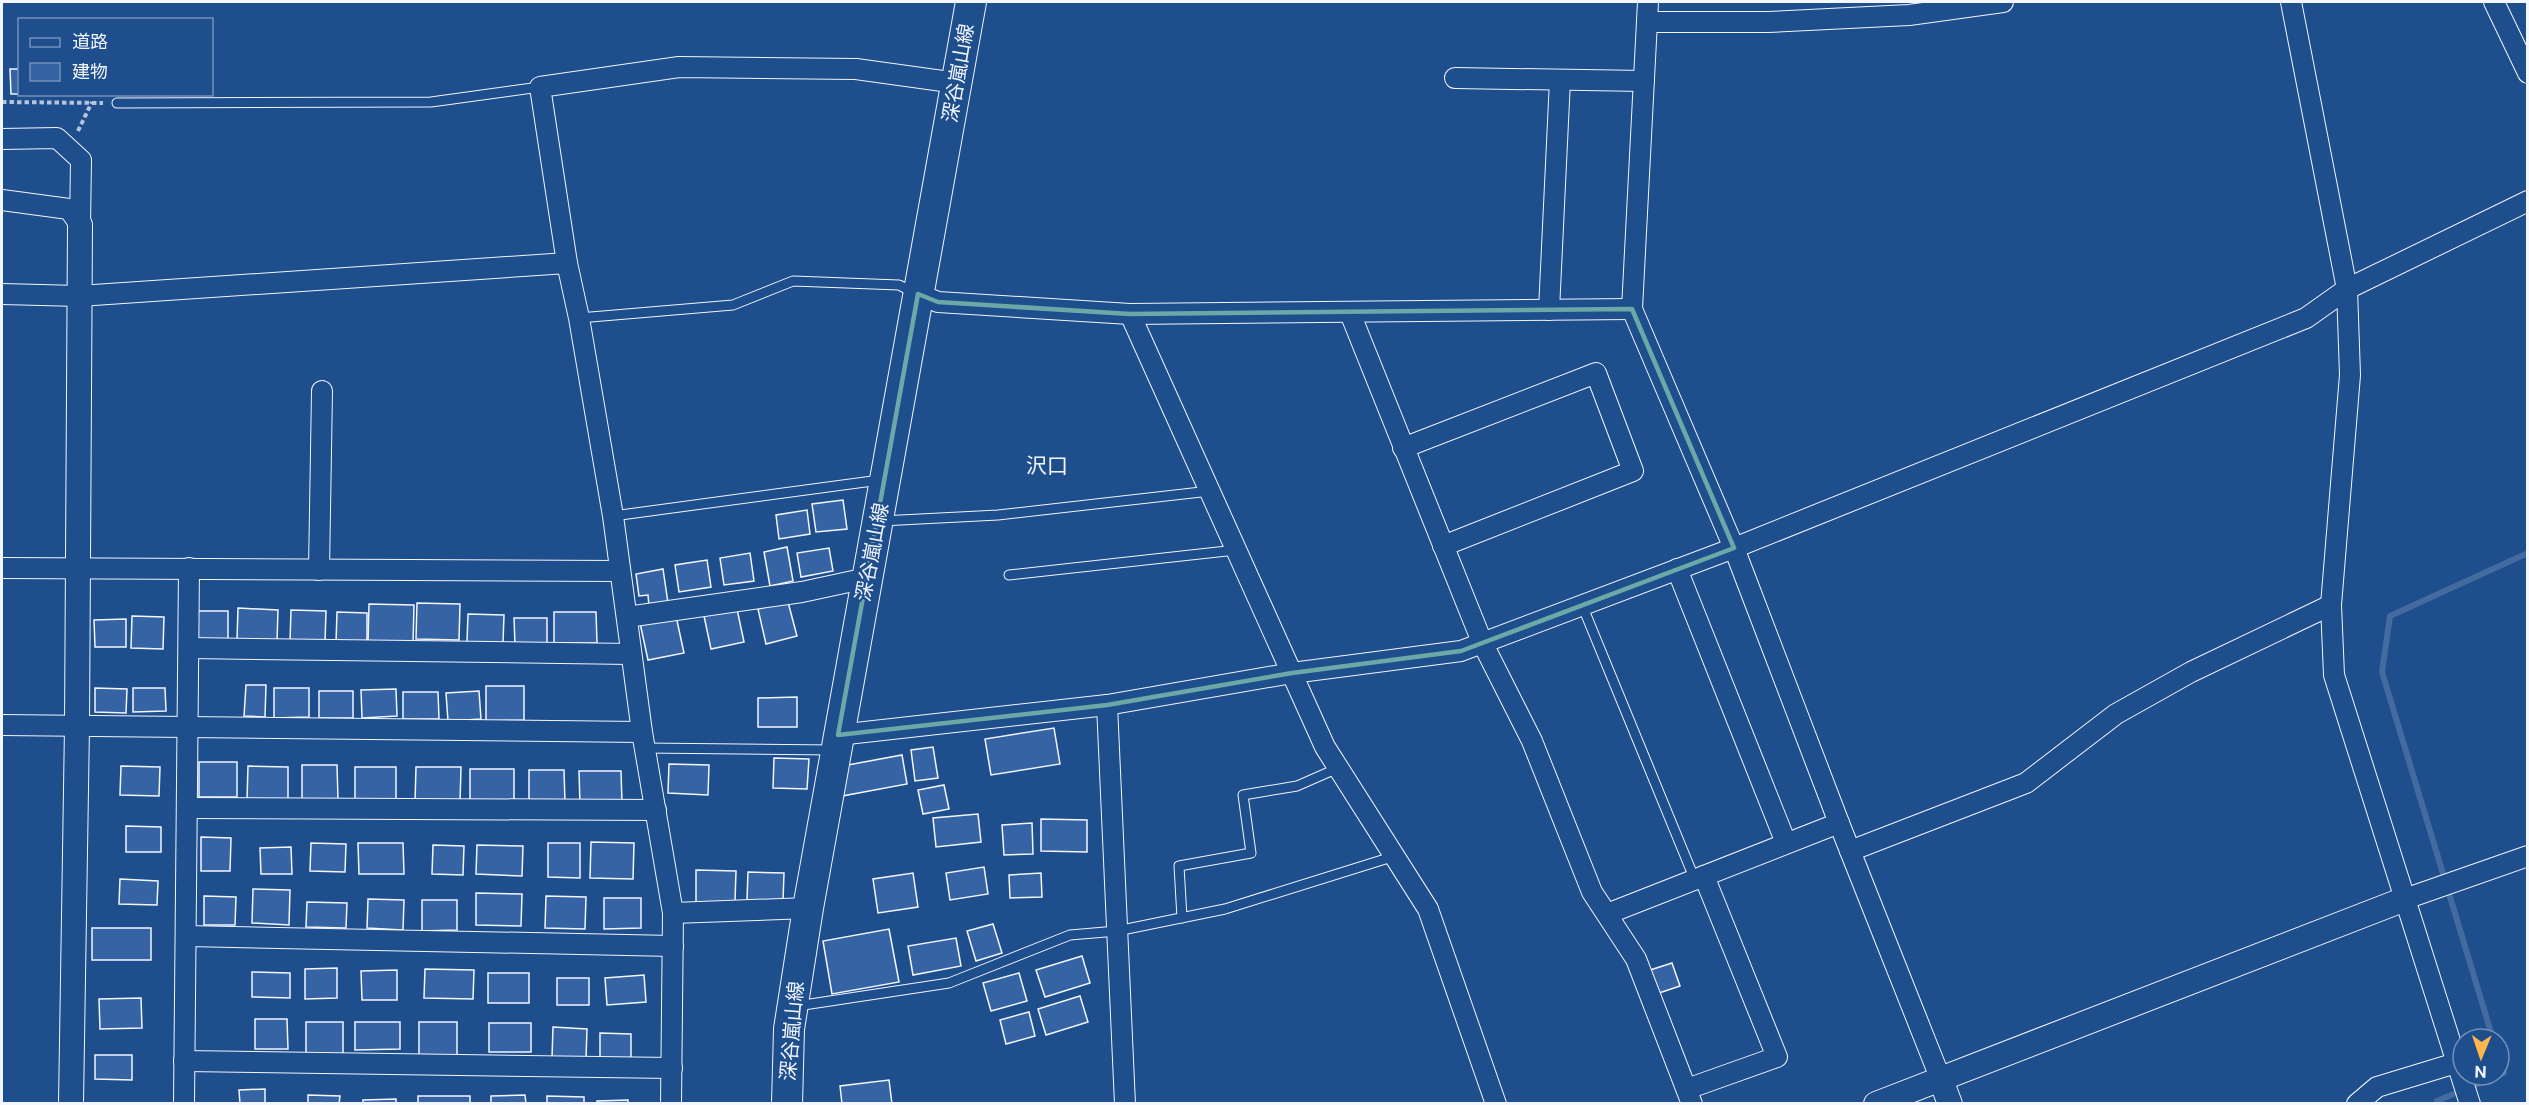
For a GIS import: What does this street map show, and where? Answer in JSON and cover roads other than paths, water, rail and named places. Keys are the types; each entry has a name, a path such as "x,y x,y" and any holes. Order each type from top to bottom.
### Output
{"main road":[{"name":"深谷嵐山線","path":"787,1104 789,1029 808,908 971,2"}],"street":[{"path":"1648,2 1632,309 1734,548 1950,1104"},
{"path":"1647,22 1768,22 1909,15 2003,2"},
{"path":"2290,2 2347,289 2350,375 2331,605 2334,675 2451,1047"},
{"path":"2494,2 2528,73"},
{"path":"671,1104 673,913 643,740 613,516 579,318 567,263 540,87 679,67 856,69 957,83"},
{"path":"1455,78 1644,81"},
{"path":"1549,310 1560,80"},
{"path":"2,140 57,138 81,160 71,1104"},
{"path":"2,200 69,209 80,225"},
{"path":"837,743 1107,705 1292,673 1461,651 1734,548 2306,318 2347,289 2528,201"},
{"path":"2,294 79,296 567,263"},
{"path":"918,294 938,302 1130,314 1632,309"},
{"path":"1350,313 1482,642 1532,741 1592,892 1636,959 1690,1096 1777,1057 1700,878"},
{"path":"1130,314 1325,747 1428,909 1496,1104"},
{"path":"1403,448 1596,373 1633,471 1443,546"},
{"path":"319,570 322,391"},
{"path":"2,568 620,571"},
{"path":"184,1104 189,568"},
{"path":"1677,569 1786,843"},
{"path":"627,617 802,591 867,578"},
{"path":"1850,851 2026,783 2116,714 2191,672 2331,605"},
{"path":"189,648 631,654"},
{"path":"1107,705 1125,1104"},
{"path":"2,725 188,726 643,740"},
{"path":"187,808 656,810"},
{"path":"1607,914 1839,822"},
{"path":"1876,1104 2405,899 2528,856"},
{"path":"673,913 808,908"},
{"path":"186,936 673,946"},
{"path":"184,1061 672,1068"},
{"path":"2357,1104 2376,1087 2451,1064"},
{"path":"2464,1087 2470,1104"}],"lane":[{"path":"117,103 431,102 540,87"},
{"path":"579,318 733,305 793,281 899,285 918,294"},
{"path":"613,516 886,480"},
{"path":"878,521 998,515 1210,491"},
{"path":"1009,575 1236,550"},
{"path":"1582,605 1700,878"},
{"path":"643,740 837,743"},
{"path":"1182,918 1179,866 1251,853 1243,795 1297,786 1338,768"},
{"path":"792,1006 949,983 1070,935 1117,931 1225,909 1395,856"}],"waterway":[{"path":"2489,1027 2382,672 2390,616 2528,553"},
{"path":"2438,1104 2437,1101 2470,1087"}],"district":[{"name":"沢口","path":"1047,465"}]}
